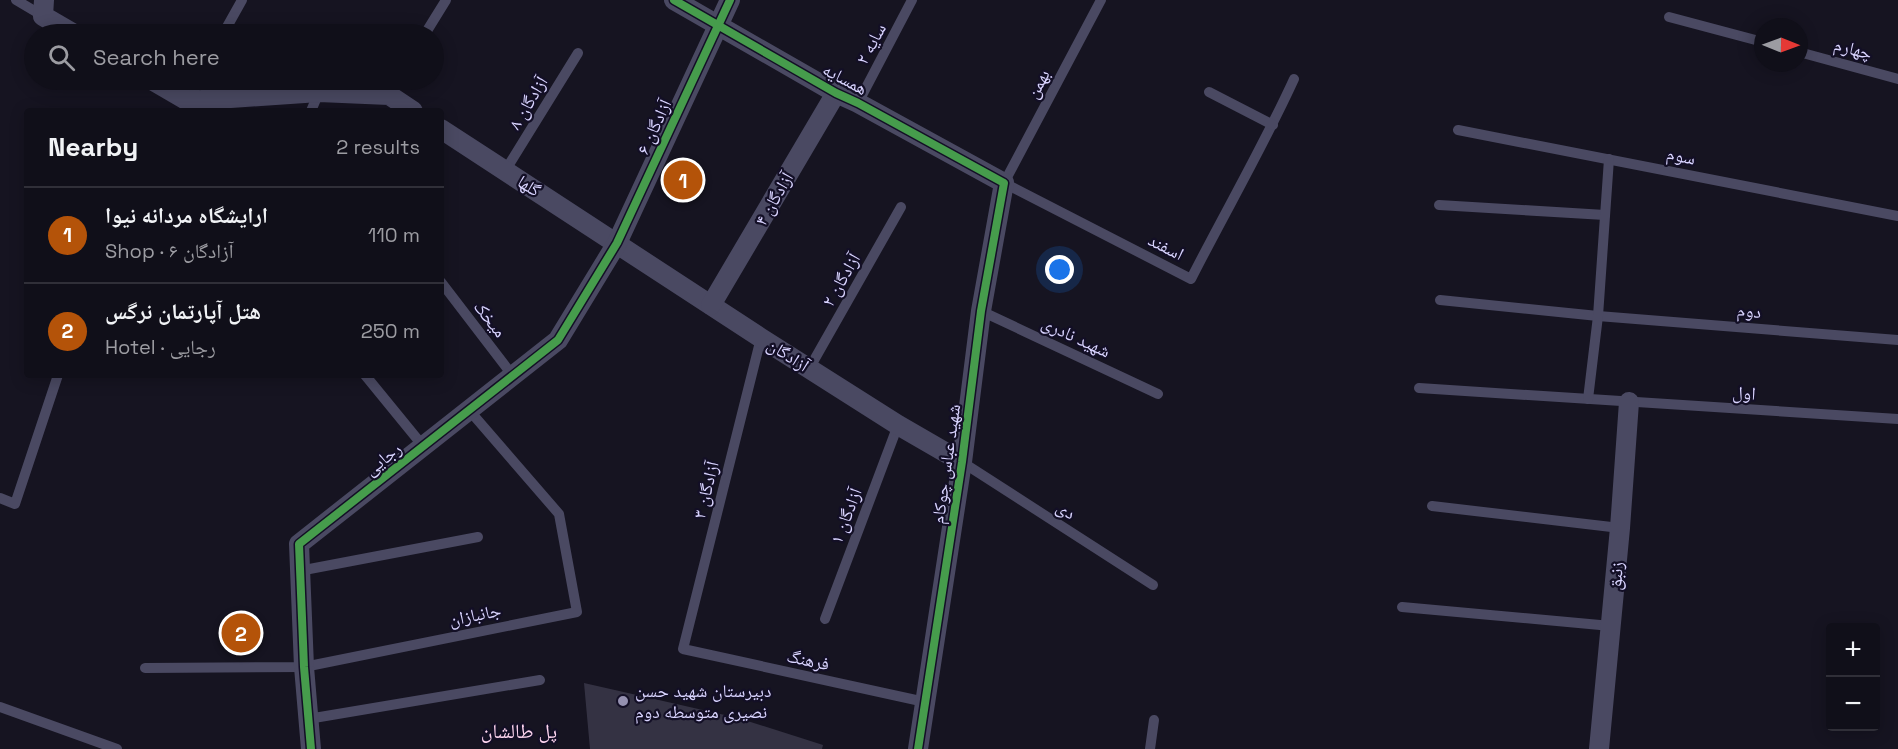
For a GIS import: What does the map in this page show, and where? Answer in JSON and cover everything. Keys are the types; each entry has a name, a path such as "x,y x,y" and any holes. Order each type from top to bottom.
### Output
{"street":[{"name":"همسایه","path":"674,0 836,93 1004,183"},
{"name":"آزادگان ۶","path":"617,243 730,0"},
{"path":"44,8 62,24"},
{"path":"165,90 186,106 349,90"},
{"path":"396,90 411,108"},
{"name":"آزادگان ۴","path":"711,305 836,93"},
{"name":"گلها","path":"444,131 617,243"},
{"name":"شهید عباس چوکام","path":"918,749 962,462 981,311 1004,183"},
{"name":"آزادگان","path":"617,243 809,369 962,462"},
{"name":"رجایی","path":"311,749 304,667 299,544 558,340 617,243"},
{"name":"زنبق","path":"1599,749 1620,528 1629,402"}],"lane":[{"path":"16,0 44,8"},
{"path":"229,24 242,0"},
{"path":"431,24 446,0"},
{"name":"سایه ۲","path":"858,103 912,0"},
{"name":"بهمن","path":"1004,183 1101,0"},
{"path":"1669,17 1754,40"},
{"name":"آزادگان ۸","path":"505,171 578,53"},
{"name":"چهارم","path":"1808,54 1898,79"},
{"name":"اسفند","path":"1004,183 1191,279 1235,192 1273,125 1294,79"},
{"path":"186,106 194,90"},
{"path":"312,108 319,92"},
{"path":"1209,92 1273,125"},
{"name":"سوم","path":"1458,130 1898,216"},
{"path":"1588,399 1598,316 1608,159"},
{"path":"1439,205 1605,215"},
{"name":"آزادگان ۲","path":"809,369 901,207"},
{"name":"میخک","path":"444,286 513,376"},
{"name":"دوم","path":"1440,300 1598,316 1898,340"},
{"name":"شهید نادری","path":"981,311 1158,394"},
{"name":"آزادگان ۳","path":"683,649 761,338"},
{"path":"0,498 15,504 57,378"},
{"path":"367,378 423,446"},
{"name":"اول","path":"1419,388 1898,419"},
{"name":"جانبازان","path":"145,668 304,667 577,612 559,514 469,410"},
{"name":"آزادگان ۱","path":"825,619 898,425"},
{"name":"دی","path":"962,462 1153,585"},
{"path":"1432,506 1620,528"},
{"path":"299,571 478,537"},
{"path":"1402,607 1611,626"},
{"name":"فرهنگ","path":"683,649 925,702"},
{"path":"308,719 540,680"},
{"path":"0,707 117,749"},
{"path":"1150,749 1154,720"}],"building":[{"name":"دبیرستان شهید حسن نصیری متوسطه دوم","path":"584,683 738,718 823,745 822,749 590,749"}],"cycle path":[{"path":"674,0 836,93 1004,183 981,311 962,462 918,749"},
{"path":"311,749 304,667 299,544 558,340 617,243 730,0"}],"place":[{"name":"ارایشگاه مردانه نیوا","path":"683,180"},
{"name":"هتل آپارتمان نرگس","path":"241,633"},
{"name":"دبیرستان شهید حسن نصیری متوسطه دوم","path":"623,701"}],"district":[{"name":"پل طالشان","path":"519,731"}]}
